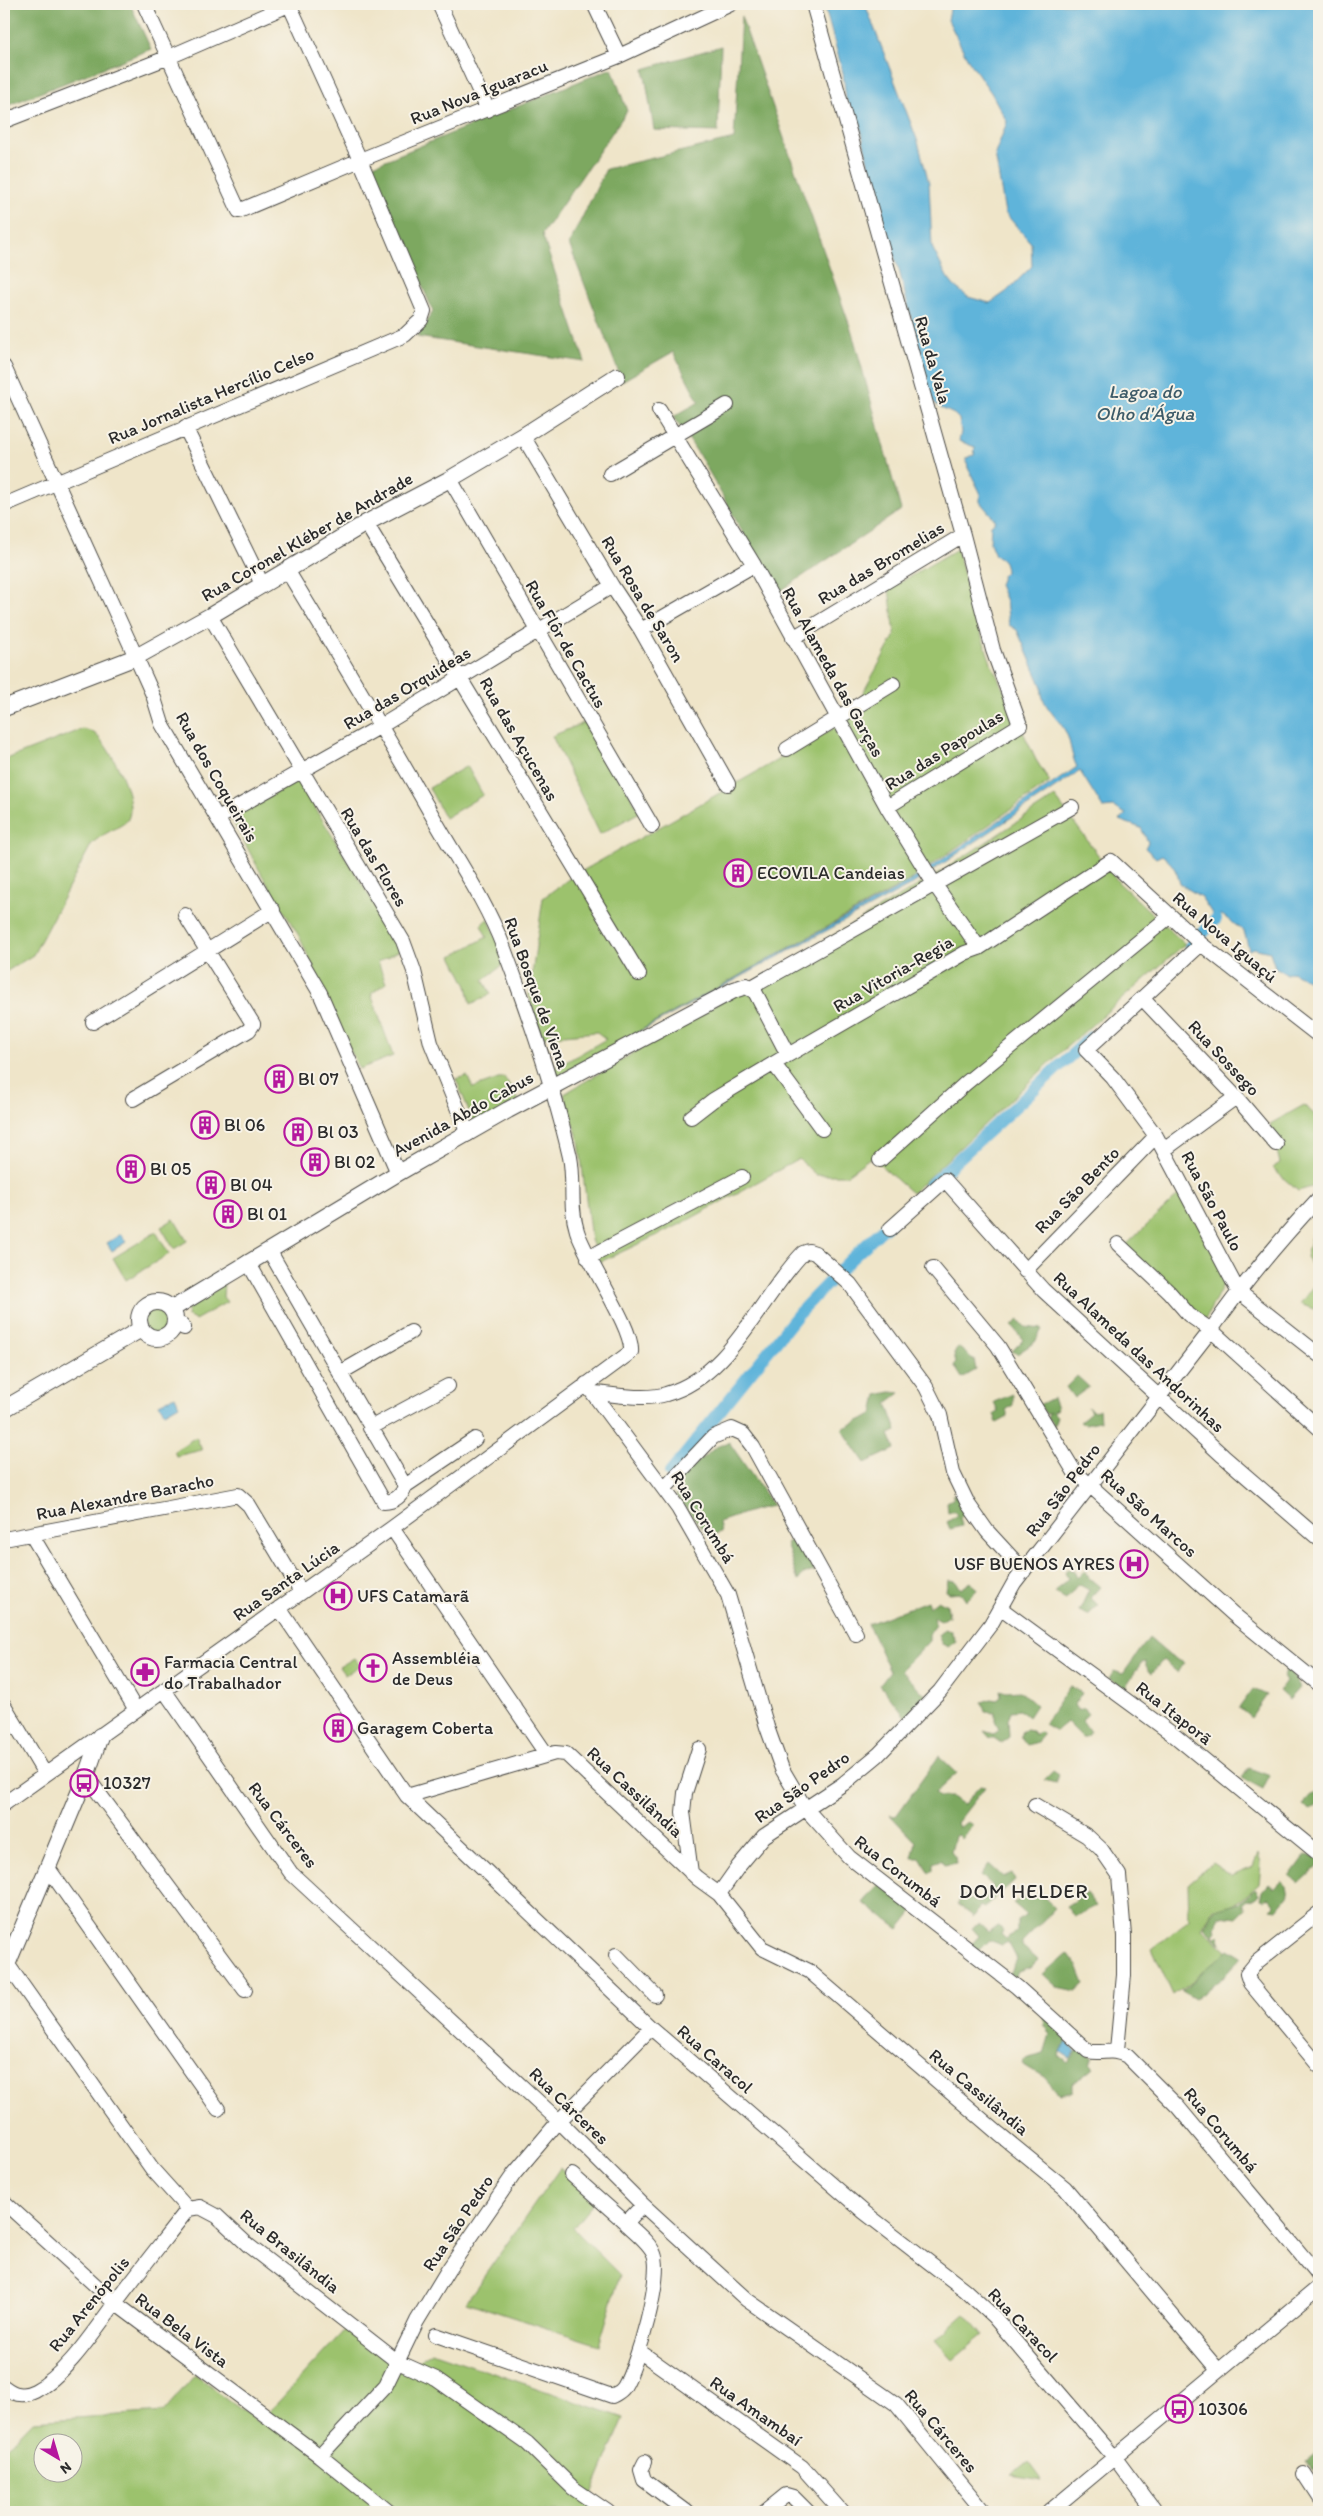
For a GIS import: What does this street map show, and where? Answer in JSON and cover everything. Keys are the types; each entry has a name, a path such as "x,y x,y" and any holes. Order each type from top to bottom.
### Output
{"main road":[{"name":"Rua Coronel Kléber de Andrade","path":"4,708 136,657 210,616 366,523 450,479 523,436 617,376"},
{"name":"Avenida Abdo Cabus","path":"172,1309 398,1173 468,1134 734,990 746,986 752,989"},
{"path":"156,1302 172,1309 179,1327 167,1336 155,1339 144,1334 139,1317 145,1307 156,1302"},
{"path":"4,1409 141,1329"},
{"path":"6,1968 86,1776 100,1736"}],"street":[{"path":"144,4 169,57"},
{"path":"4,121 169,57 290,4 360,160"},
{"path":"439,4 488,110"},
{"path":"594,4 619,56"},
{"name":"Rua Nova Iguaracu","path":"169,57 239,211 360,160 619,56 731,4"},
{"name":"Rua da Vala","path":"813,4 963,535 993,650 1020,725"},
{"name":"Rua Jornalista Hercílio Celso","path":"4,505 406,335 421,320 424,311 360,160"},
{"name":"Rua dos Coqueirais","path":"4,367 153,695 162,724 273,910 332,1016 398,1173"},
{"path":"610,474 726,404"},
{"name":"Rua Alameda das Garças","path":"659,410 754,566 887,808 924,870 979,948"},
{"path":"185,427 262,584"},
{"name":"Rua Rosa de Saron","path":"523,436 612,586 642,630 728,784"},
{"name":"Rua Flôr de Cactus","path":"450,479 537,633 652,826"},
{"name":"Rua das Açucenas","path":"366,523 461,677 575,872 639,974"},
{"name":"Rua das Bromelias","path":"793,638 963,535"},
{"path":"642,630 754,566"},
{"name":"Rua Bosque de Viena","path":"287,570 381,726 497,930 552,1088 571,1162 572,1209 576,1229 588,1258 628,1331 632,1346 631,1352 623,1360 589,1388"},
{"name":"Rua das Orquideas","path":"218,818 381,726 612,586"},
{"name":"Rua das Flores","path":"210,616 300,771 403,941 414,971 431,1043 468,1134"},
{"path":"787,750 893,684"},
{"name":"Rua das Papoulas","path":"887,808 1020,725"},
{"path":"788,1055 752,989 1072,807"},
{"name":"Rua Nova Iguaçú","path":"1111,861 1201,944 1319,1036"},
{"name":"Rua Vitoria-Regia","path":"691,1117 713,1100 788,1055 965,953 979,948 1111,861"},
{"path":"93,1022 273,910"},
{"path":"133,1099 249,1030 253,1024 186,915"},
{"path":"880,1160 966,1083 1170,916"},
{"path":"1143,999 1201,944"},
{"name":"Rua São Paulo","path":"1143,999 1086,1050 1113,1078 1156,1136 1201,1217 1238,1291 1319,1356"},
{"name":"Rua Sossego","path":"1143,999 1236,1097 1276,1144"},
{"path":"774,1064 822,1129"},
{"path":"1164,1150 1236,1097"},
{"name":"Rua São Bento","path":"1025,1271 1156,1136"},
{"path":"588,1258 742,1177"},
{"name":"Rua Alameda das Andorinhas","path":"890,1229 945,1180 1025,1271 1223,1456 1319,1539"},
{"name":"Rua São Pedro","path":"719,1894 738,1867 764,1836 844,1784 884,1749 940,1691 1000,1608 1005,1596 1211,1330 1238,1291 1265,1256 1319,1198"},
{"path":"1118,1244 1169,1292 1189,1316 1211,1330 1319,1428"},
{"path":"269,1250 405,1486"},
{"path":"589,1388 653,1396 665,1394 687,1384 712,1367 733,1346 803,1253 809,1251 838,1272 859,1295 926,1387 940,1415 953,1473 968,1504 987,1531 1024,1571"},
{"path":"248,1262 380,1498 384,1502 390,1502 403,1492 405,1486 475,1439"},
{"name":"Rua São Marcos","path":"933,1268 998,1346 1074,1471 1240,1619 1319,1684"},
{"path":"340,1373 411,1332"},
{"path":"370,1428 448,1386"},
{"name":"Rua Corumbá","path":"589,1388 678,1508 728,1595 767,1727 782,1769 805,1808 849,1857 1017,1987 1088,2051 1095,2053 1117,2050 1127,2056 1146,2073 1178,2107 1319,2276"},
{"name":"Rua Santa Lúcia","path":"4,1804 589,1388"},
{"path":"664,1489 713,1437 732,1429 743,1434 759,1458 856,1634"},
{"name":"Rua Alexandre Baracho","path":"4,1539 238,1495 249,1505 301,1592"},
{"path":"392,1528 547,1755"},
{"path":"31,1534 136,1710"},
{"name":"Rua Caracol","path":"279,1608 407,1796 650,2028 864,2212 979,2303 999,2323 1115,2458 1155,2512"},
{"name":"Rua Itaporã","path":"1000,1608 1175,1736 1319,1854"},
{"name":"Rua Cárceres","path":"164,1690 291,1873 559,2121 643,2205 747,2300 896,2404 984,2512"},
{"path":"4,1705 46,1774"},
{"name":"Rua Cassilândia","path":"691,1873 683,1812 685,1793 699,1749"},
{"name":"Rua Cassilândia","path":"407,1796 547,1755 560,1752 570,1757 691,1873 719,1894 762,1948 809,1970 998,2134 1065,2188 1218,2370"},
{"path":"86,1776 245,1990"},
{"path":"1035,1805 1087,1836 1101,1849 1119,1875 1124,1946 1117,2050"},
{"path":"48,1868 218,2109"},
{"path":"1319,1913 1257,1962 1247,1974 1250,1983 1319,2066"},
{"path":"616,1955 655,1995"},
{"path":"6,1968 152,2169 188,2209"},
{"name":"Rua São Pedro","path":"320,2456 386,2385 417,2321 448,2270 514,2174 559,2121 650,2028"},
{"path":"436,2335 612,2396 619,2393 624,2387 639,2352 651,2303 656,2264 652,2250 626,2223 572,2175"},
{"name":"Rua Bela Vista","path":"4,2202 114,2303 320,2456 390,2512"},
{"path":"626,2223 643,2205"},
{"name":"Rua Brasilândia","path":"188,2209 200,2207 217,2216 249,2246 398,2362 436,2379 527,2443 573,2488 608,2512"},
{"name":"Rua Arenópolis","path":"4,2388 14,2394 22,2395 35,2392 48,2383 83,2345 188,2209"},
{"path":"1049,2512 1218,2370 1317,2294"},
{"name":"Rua Amambaí","path":"639,2352 802,2467 842,2512"},
{"path":"645,2462 641,2470 644,2480 687,2512"},
{"path":"1304,2474 1319,2497"},
{"path":"767,2512 786,2495 793,2497 808,2512"}],"green space":[{"path":"4,4 130,4 151,49 4,107"},
{"path":"741,16 852,332 901,510 779,592 752,549 702,460 673,417 699,402 673,352 622,381 569,244 606,169 734,139"},
{"path":"721,46 718,132 654,130 644,69"},
{"path":"612,68 627,111 542,234 585,362 417,337 433,311 371,166"},
{"path":"957,549 975,616 991,663 1036,760 1050,782 907,882 557,1077 552,1070 606,1039 597,1032 541,1037 529,995 543,898 570,878 848,720 895,635 889,589"},
{"path":"588,721 640,812 600,834 552,736"},
{"path":"83,729 93,732 100,739 121,773 129,799 130,810 128,819 91,845 33,955 4,973 4,760"},
{"path":"467,766 483,795 445,818 429,788"},
{"path":"298,780 402,949 378,962 386,983 371,994 393,1056 359,1069 299,936 262,875 231,818"},
{"path":"1055,797 1119,883 1185,944 1062,1051 912,1193 871,1157 847,1175 816,1175 799,1159 681,1224 600,1262 591,1240 579,1141 564,1094 936,875"},
{"path":"488,918 507,962 483,980 491,994 471,1004 467,986 452,956 487,937 481,925"},
{"path":"467,1076 473,1088 504,1077 519,1101 475,1126 456,1079"},
{"path":"1304,1105 1319,1119 1319,1185 1298,1191 1272,1168 1280,1163 1270,1124"},
{"path":"1185,1189 1227,1277 1205,1320 1123,1248"},
{"path":"174,1219 187,1241 174,1249 161,1227"},
{"path":"1319,1223 1319,1276 1306,1257 1312,1233"},
{"path":"156,1232 169,1254 126,1280 113,1258"},
{"path":"1319,1278 1319,1311 1300,1304"},
{"path":"224,1284 223,1297 227,1302 195,1320 187,1316 188,1309"},
{"path":"157,1307 167,1311 171,1321 167,1331 157,1335 147,1331 143,1321 147,1311"},
{"path":"1019,1320 1025,1327 1042,1329 1035,1342 1017,1354 1012,1351 1023,1340 1012,1326"},
{"path":"958,1347 974,1360 976,1370 962,1378 954,1365 956,1363 954,1353"},
{"path":"1077,1376 1089,1387 1074,1398 1066,1387"},
{"path":"891,1392 900,1393 887,1403 897,1431 889,1434 895,1449 865,1463 842,1429 873,1414 877,1395"},
{"path":"1013,1394 1013,1405 1006,1410 1008,1417 997,1423 994,1413 998,1411 994,1402"},
{"path":"1053,1398 1057,1409 1052,1412 1057,1416 1054,1426 1047,1417 1050,1412 1046,1414 1039,1405"},
{"path":"1088,1407 1094,1412 1099,1409 1100,1421 1085,1424 1080,1421 1091,1412"},
{"path":"196,1437 202,1450 176,1456 174,1451"},
{"path":"729,1442 773,1506 719,1522 721,1532 709,1536 676,1496 678,1478 716,1447"},
{"path":"952,1495 961,1495 971,1512 960,1517 962,1526 950,1529 947,1522 958,1515 955,1511 948,1513 947,1502 954,1498"},
{"path":"798,1536 815,1571 803,1574 798,1581 786,1543"},
{"path":"1068,1569 1074,1571 1077,1578 1084,1571 1100,1587 1090,1598 1099,1605 1088,1615 1079,1611 1089,1590 1078,1584 1066,1599 1055,1593 1068,1578 1065,1573"},
{"path":"948,1580 956,1581 961,1589 971,1582 977,1590 966,1601 960,1592 950,1593 946,1591"},
{"path":"938,1600 947,1605 949,1616 941,1621 933,1617 935,1625 929,1633 929,1641 901,1670 928,1698 907,1719 880,1685 890,1672 868,1624 927,1601 929,1607"},
{"path":"945,1629 951,1631 956,1642 949,1647 942,1644 938,1635"},
{"path":"1149,1638 1170,1656 1184,1663 1178,1673 1163,1660 1152,1673 1146,1666 1146,1662 1141,1663 1124,1689 1109,1679 1114,1671 1123,1674"},
{"path":"354,1658 360,1665 345,1675 339,1667"},
{"path":"1289,1664 1295,1671 1292,1673 1300,1688 1289,1700 1279,1691 1286,1682 1283,1677"},
{"path":"1070,1686 1082,1693 1074,1705 1078,1711 1083,1708 1088,1714 1082,1720 1090,1732 1086,1737 1082,1737 1067,1722 1056,1731 1044,1724"},
{"path":"1253,1689 1267,1695 1251,1718 1239,1708"},
{"path":"1000,1690 1006,1692 1020,1691 1036,1705 1028,1717 1020,1710 1011,1711 1008,1719 1009,1737 1001,1743 994,1738 990,1738 984,1731 994,1734 999,1730 995,1720 995,1713 985,1712 982,1702 991,1699 997,1700 1001,1697"},
{"path":"1022,1731 1032,1731 1035,1735 1039,1732 1043,1735 1037,1742 1027,1745 1020,1736"},
{"path":"939,1756 957,1773 935,1793 939,1797 952,1797 963,1805 980,1786 985,1787 957,1823 959,1828 967,1822 973,1825 962,1839 959,1835 955,1836 951,1852 955,1857 956,1863 944,1865 941,1860 933,1863 933,1870 929,1873 920,1858 912,1858 916,1842 890,1815 896,1816"},
{"path":"1249,1768 1270,1776 1263,1789 1242,1778"},
{"path":"1053,1771 1059,1775 1055,1783 1044,1780"},
{"path":"1319,1793 1317,1797 1319,1807 1317,1806 1310,1811 1304,1805 1311,1795"},
{"path":"1258,1854 1261,1864 1259,1884 1233,1904 1214,1908 1202,1928 1229,1952 1173,1995 1152,1949 1189,1920 1188,1884 1212,1863 1232,1876 1253,1867"},
{"path":"1305,1855 1318,1857 1319,1865 1299,1884 1289,1877"},
{"path":"989,1864 1003,1877 1012,1873 1015,1880 984,1908 980,1906 974,1917 957,1904 964,1896 979,1903 993,1886 981,1875"},
{"path":"1281,1881 1286,1886 1288,1895 1277,1909 1271,1908 1275,1905 1269,1898 1264,1901 1261,1900 1263,1891 1269,1884 1274,1888"},
{"path":"879,1884 914,1910 899,1929 863,1903"},
{"path":"1256,1889 1260,1895 1253,1900 1248,1899 1242,1904 1245,1909 1236,1918 1220,1916 1213,1934 1215,1937 1219,1935 1222,1944 1204,1927 1215,1909 1240,1902"},
{"path":"1086,1893 1096,1906 1074,1917 1066,1906"},
{"path":"1030,1894 1041,1894 1055,1908 1022,1942 1022,1946 1038,1960 1030,1968 1018,1972 1015,1978 1010,1974 1017,1959 1008,1942 1002,1945 989,1940 976,1953 969,1947 979,1936 972,1928 979,1924 988,1932 999,1926 1003,1931 1001,1934 1006,1939 1017,1932 1017,1921 1027,1915 1013,1903"},
{"path":"1229,1949 1242,1957 1223,1977 1195,1999 1181,1991"},
{"path":"1067,1953 1077,1966 1084,1984 1076,1991 1057,1987 1043,1974"},
{"path":"1042,2013 1068,2036 1059,2056 1068,2063 1078,2049 1093,2058 1089,2063 1093,2067 1073,2084 1073,2091 1059,2094 1044,2077 1022,2064 1025,2059 1044,2054 1050,2034 1044,2026"},
{"path":"560,2168 593,2203 573,2228 620,2275 599,2345 466,2302"},
{"path":"965,2314 983,2335 953,2360 935,2340"},
{"path":"351,2323 402,2372 432,2352 624,2418 590,2499 605,2512 4,2512 4,2451 33,2421 163,2412 195,2375 259,2423"},
{"path":"1316,2452 1319,2456 1319,2478 1305,2461"},
{"path":"1028,2461 1042,2480 1011,2475"}],"water":[{"name":"Lagoa do Olho d'Água","path":"824,4 865,4 918,142 929,183 932,247 947,277 954,286 968,297 990,303 1006,292 1032,266 1031,243 1005,213 995,154 1007,122 992,94 967,58 948,20 951,4 1319,4 1319,1001 1312,982 1292,972 1287,974 1275,967 1270,952 1253,948 1249,950 1244,931 1222,915 1213,915 1201,897 1180,884 1172,865 1162,855 1156,858 1145,848 1148,842 1141,828 1119,820 1126,814 1113,807 1103,808 1080,771 911,885 626,1039 908,883 1077,767 1066,733 1043,699 1042,687 1017,630 1009,625 1006,601 999,585 1002,576 1006,572 1004,561 995,555 990,543 991,525 996,521 980,502 980,492 968,468 966,458 974,455 975,447 959,441 961,432 959,419 931,400 916,351 916,338 899,270 878,211 860,124 846,99 843,73"},
{"path":"121,1234 126,1242 112,1251 107,1243"},
{"path":"175,1396 179,1405 165,1413 159,1404"},
{"path":"1066,2042 1076,2050 1070,2058 1061,2052"}],"waterway":[{"path":"1191,946 1216,919"},
{"path":"929,1186 1091,1037"},
{"path":"670,1473 799,1313 850,1260 896,1217"}],"place":[{"name":"ECOVILA Candeias","path":"738,873"},
{"name":"Bl 07","path":"279,1079"},
{"name":"Bl 06","path":"205,1125"},
{"name":"Bl 03","path":"298,1132"},
{"name":"Bl 02","path":"315,1162"},
{"name":"Bl 05","path":"131,1169"},
{"name":"Bl 04","path":"211,1185"},
{"name":"Bl 01","path":"228,1214"},
{"name":"USF BUENOS AYRES","path":"1134,1564"},
{"name":"UFS Catamarã","path":"338,1596"},
{"name":"Assembléia de Deus","path":"373,1668"},
{"name":"Farmacia Central do Trabalhador","path":"145,1672"},
{"name":"Garagem Coberta","path":"338,1728"},
{"name":"10327","path":"84,1783"},
{"name":"10306","path":"1179,2409"}],"district":[{"name":"DOM HELDER","path":"1024,1891"}]}
